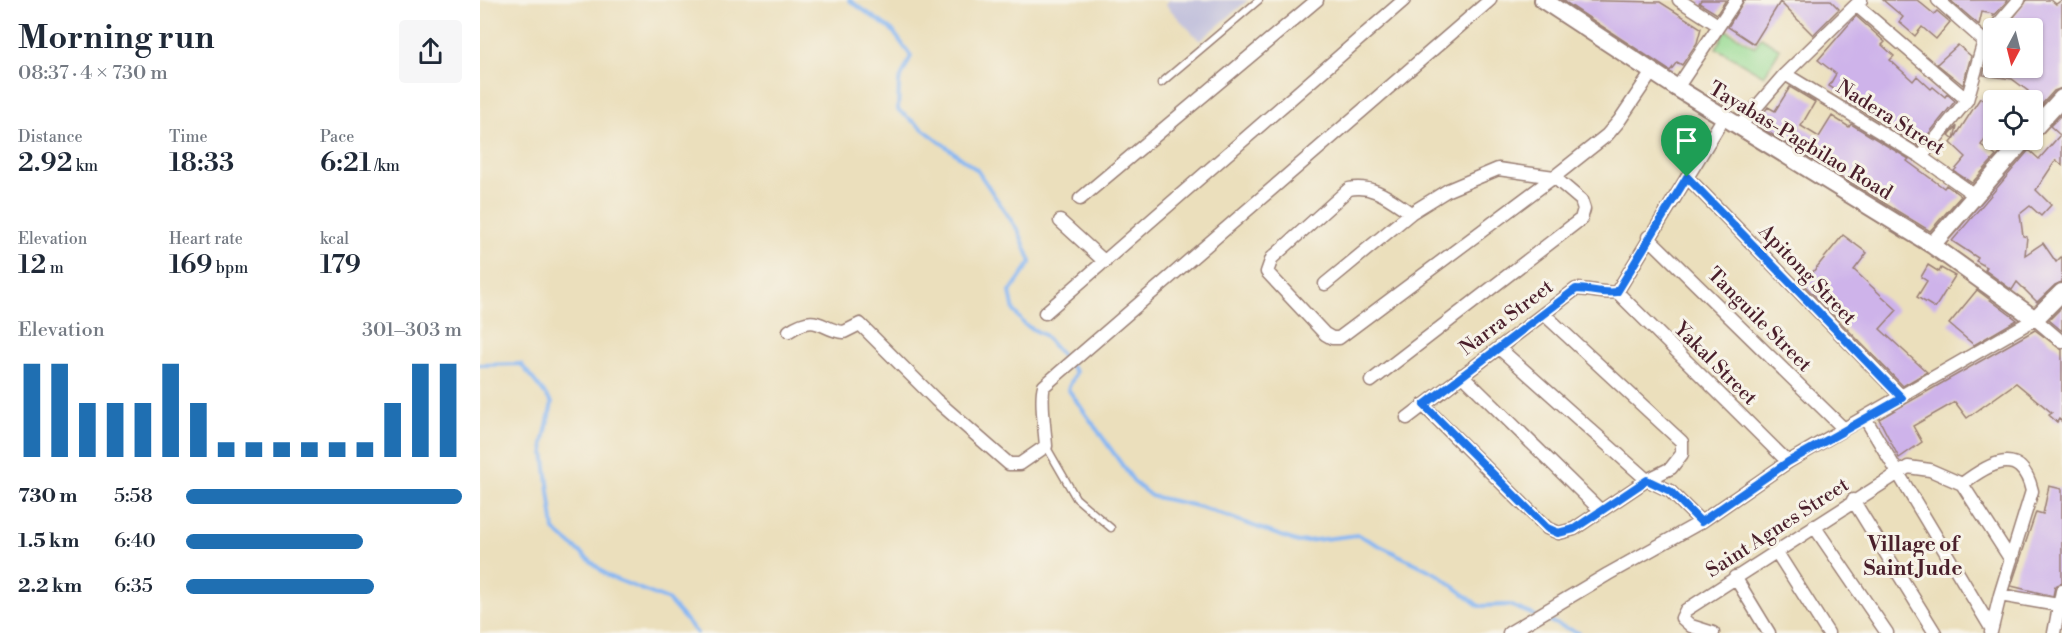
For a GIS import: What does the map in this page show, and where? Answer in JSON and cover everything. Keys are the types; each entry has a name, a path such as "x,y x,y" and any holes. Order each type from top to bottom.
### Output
{"main road":[{"name":"Tayabas-Pagbilao Road","path":"1544,0 1677,88 1932,245 2035,320"},
{"path":"2043,118 2062,98"},
{"path":"1932,245 2015,150"},
{"path":"2035,320 2062,292"}],"street":[{"path":"1080,200 1317,0"},
{"path":"1045,313 1404,0"},
{"path":"789,331 802,324 820,322 844,333 860,324 936,400 1009,464 1020,464 1046,446 1045,416 1041,394 1044,386 1490,0"},
{"path":"1679,0 1718,25"},
{"path":"1677,88 1736,0"},
{"path":"1938,0 1983,40"},
{"path":"2003,18 2019,0"},
{"path":"1740,126 1785,74 1859,2 1967,100"},
{"path":"1921,157 1967,100 1983,44"},
{"path":"1411,213 1375,190 1360,187 1349,189 1272,258 1267,272 1325,334 1332,339 1339,338 1554,177 1620,122 1652,72"},
{"name":"Nadera Street","path":"1785,74 1921,157 1976,196"},
{"path":"1617,292 1648,237 1724,117"},
{"path":"1325,284 1411,213 1448,190 1498,169 1554,177 1581,201 1584,209 1581,219 1371,381"},
{"name":"Apitong Street","path":"1687,177 1902,398"},
{"path":"1060,221 1105,262"},
{"name":"Tanguile Street","path":"1648,237 1844,429"},
{"name":"Narra Street","path":"1407,418 1545,315 1576,289 1592,289 1606,294 1617,292"},
{"name":"Yakal Street","path":"1617,292 1788,462"},
{"path":"1424,405 1547,528 1558,533 1574,529 1647,480 1671,468 1682,454 1682,442 1545,315"},
{"path":"1509,633 1701,522 1788,462 2035,320 2062,342"},
{"path":"1500,349 1647,480 1670,491 1701,522"},
{"path":"1462,375 1600,510"},
{"path":"1865,418 1991,631"},
{"path":"1962,484 1988,465 2000,462 2013,463 2022,468 2030,479 2031,501 2000,595 1991,631"},
{"path":"1897,472 1908,467 1919,466 1962,484 2011,560"},
{"name":"Saint Agnes Street","path":"1713,633 1691,626 1682,618 1686,610 1897,472"},
{"path":"1853,500 1935,633"},
{"path":"1814,526 1887,633"},
{"path":"1776,551 1828,633"},
{"path":"1735,577 1769,633"},
{"path":"2054,633 2062,591"},
{"path":"2000,595 2058,605"}],"lane":[{"path":"1161,83 1259,0"},
{"path":"1046,446 1076,498 1111,528"}],"shaded area":[{"path":"1170,0 1248,0 1200,41 1165,4"}],"green space":[{"path":"1726,30 1755,47 1761,37 1780,49 1764,76 1716,48"}],"building":[{"path":"1562,0 1660,2 1701,28 1697,43 1682,65 1677,62 1670,71"},
{"path":"1701,0 1726,0 1717,14 1699,3"},
{"path":"1744,0 1830,0 1839,9 1813,35 1780,2 1754,44 1728,27"},
{"path":"1883,0 1917,0 1934,14 1937,11 1950,22 1936,39 1922,27 1915,36 1899,22 1903,17"},
{"path":"1950,0 2008,0 1993,17 1994,14 1982,12 1979,25"},
{"path":"2027,0 2051,0 2056,4 2062,0 2062,88 2054,91 2043,103 2043,90 2027,90 2012,79 2005,78 2043,78 2043,18 2013,18"},
{"path":"1856,16 1885,42 1882,45 1894,56 1890,60 1913,81 1917,76 1931,89 1933,87 1945,97 1947,94 1955,101 1919,146 1846,101 1848,98 1829,86 1836,74 1818,60"},
{"path":"1958,45 1971,56 1963,85 1937,64"},
{"path":"1790,87 1815,102 1801,126 1819,137 1832,116 1849,127 1851,124 1909,159 1907,161 1944,188 1946,185 1961,196 1930,231 1755,124 1768,107 1775,111"},
{"path":"1980,98 1983,100 1983,142 1981,145 1983,150 1988,150 1996,156 1972,183 1954,171 1966,157 1951,143"},
{"path":"2062,114 2062,165 2056,160 2036,190 2051,205 2041,216 2030,206 2020,214 2023,236 2027,237 2025,255 2043,243 2056,262 2062,256 2062,282 2055,285 2037,302 2017,282 2012,290 1985,270 1987,267 1976,261 1978,258 1952,241 2029,150 2039,159 2060,135 2050,126"},
{"path":"1957,126 1954,139 1949,135"},
{"path":"1843,235 1867,253 1854,270 1897,310 1880,329 1927,372 1903,386 1803,284"},
{"path":"1928,265 1939,272 1941,268 1955,276 1935,308 1917,297 1927,281 1921,277"},
{"path":"1977,290 2017,320 1974,345 1949,324"},
{"path":"2062,307 2062,331 2049,320"},
{"path":"2035,330 2062,350 2062,422 2059,419 2057,422 2049,415 2052,413 2016,383 1967,418 1955,402 1913,426 1922,442 1899,458 1879,419"},
{"path":"2049,486 2062,489 2062,583 2055,586 2053,596 2011,586 2036,512 2043,514"}],"waterway":[{"path":"849,0 892,30 911,56 899,82 898,110 977,170 1019,232 1031,262 1010,292 1014,311 1025,325 1044,335 1076,372 1068,389 1135,483 1151,496 1201,507 1298,542 1358,535 1439,575 1479,606 1509,605 1534,615"},
{"path":"480,365 521,364 552,403 543,444 554,530 608,576 668,600 697,633"},
{"path":"1541,618 1579,633"}],"district":[{"name":"Village of Saint Jude","path":"1913,556"}],"route":[{"path":"1687,177 1902,398 1788,462 1701,522 1670,491 1647,480 1574,529 1558,533 1547,528 1424,405 1545,315 1576,289 1592,289 1606,294 1617,292 1648,237 1687,177"}]}
